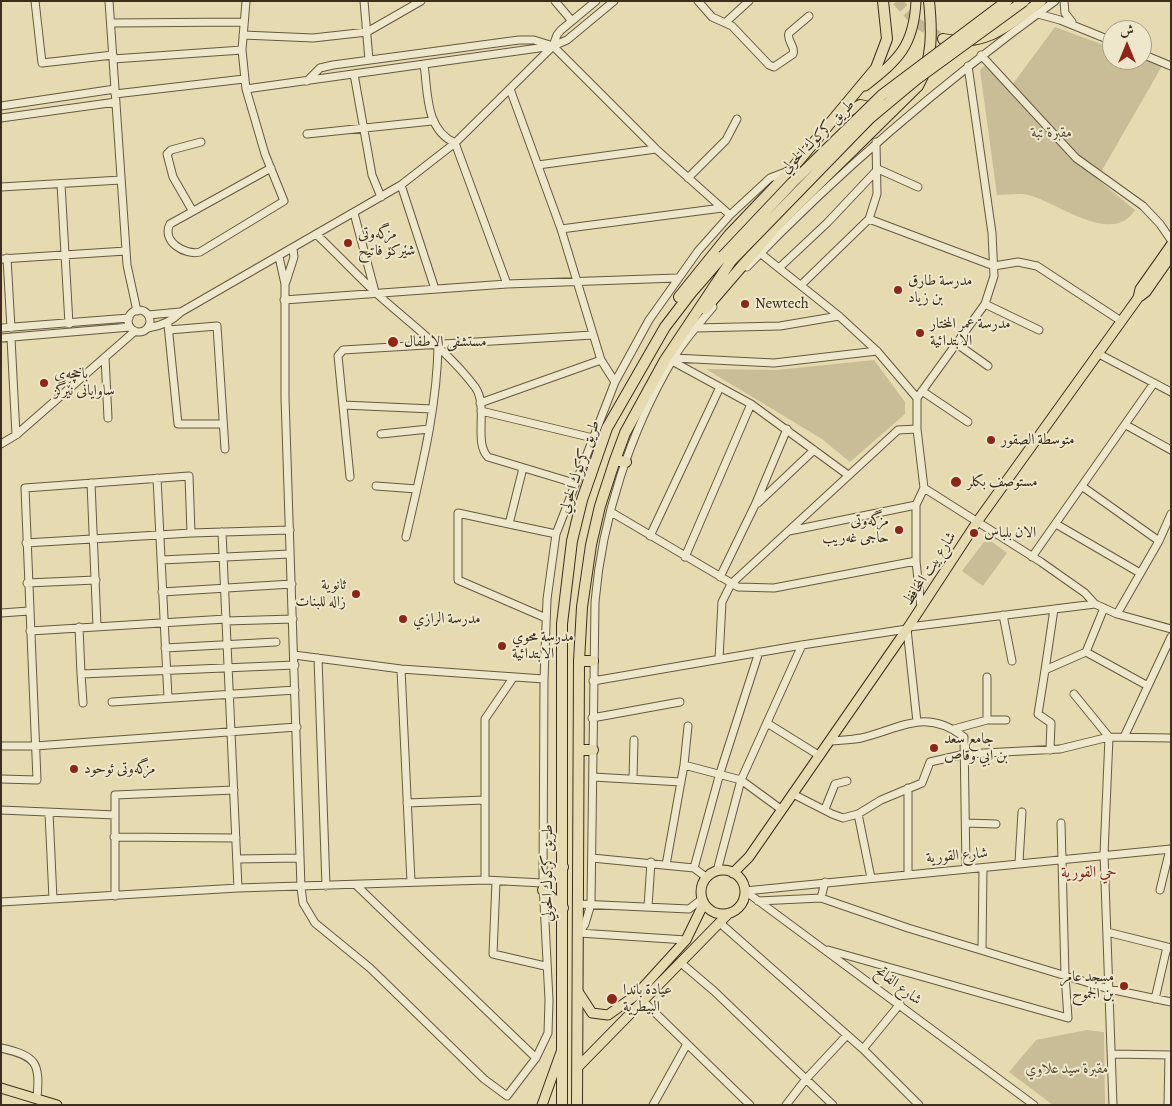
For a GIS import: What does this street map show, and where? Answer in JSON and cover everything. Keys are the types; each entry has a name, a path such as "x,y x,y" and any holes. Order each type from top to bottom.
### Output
{"highway":[{"path":"665,327 670,309 698,272 729,236 792,170 876,68 885,49 887,23 883,1"},
{"path":"861,140 912,94 923,78 930,49 929,1"},
{"name":"طريق كركوك الحولي","path":"577,1105 579,661 582,607 595,522 625,433 678,337 727,258 792,184 882,95 1007,1"},
{"name":"طريق كركوك الحولي","path":"562,1105 562,624 568,563 577,518 607,428 665,327 691,292 869,119 917,79 1024,1"},
{"path":"942,39 969,42 987,37 1010,24 1041,1"},
{"path":"678,337 694,322 753,251 848,160 873,119 871,109 863,104 854,106 821,135"},
{"path":"615,460 626,462"},
{"path":"577,518 595,522"},
{"path":"579,661 593,661"},
{"path":"579,750 593,750"},
{"path":"563,867 543,886 563,908"}],"main road":[{"path":"854,95 891,65 904,49 913,30 916,1"},
{"name":"شارع بيت المحافظ","path":"1138,298 1140,289 1171,245"},
{"name":"شارع بيت المحافظ","path":"737,876 908,628 978,522 1121,321 1138,298 1146,292 1171,256"},
{"path":"578,1067 639,998 686,940 703,901 702,888 707,878 717,871 737,876 745,891 741,905 720,922 680,963 639,998 605,1016 588,1010 579,993"},
{"path":"703,901 718,914 729,914"},
{"path":"542,1105 562,1050"},
{"path":"1,1088 57,1105"}],"street":[{"path":"35,1 42,64 113,57 242,50"},
{"path":"110,1 126,251 137,311"},
{"path":"246,1 242,50 244,79 271,168 284,196 283,202 203,251 193,254 175,246 168,229 170,224 192,210 271,168"},
{"path":"364,1 369,60"},
{"path":"243,36 313,38 367,32 421,1"},
{"path":"555,1 572,21"},
{"path":"223,424 178,424 168,326 181,312 317,236 401,186 455,143 553,46 557,35 596,1"},
{"path":"246,89 553,46 567,40 614,1"},
{"path":"698,1 712,17 726,22 769,65 774,67 793,54 794,49 788,38 789,32 809,16"},
{"path":"726,22 748,1"},
{"path":"686,940 579,933 587,919 591,904 593,661 598,575 610,512 626,462 642,423 673,359 735,279 848,160 876,142 981,55 1055,1"},
{"path":"1064,1 1065,13 1076,26"},
{"path":"1038,14 1102,37"},
{"path":"111,23 244,22"},
{"path":"307,81 314,73 326,66 527,39 553,46 656,149 730,215"},
{"path":"981,55 1076,158 1143,206 1160,224 1171,240"},
{"path":"402,56 404,67"},
{"path":"1152,58 1171,66"},
{"path":"424,64 432,121 440,132 455,143 507,284"},
{"path":"921,608 916,561 916,505 924,488 917,429 917,398 985,304 992,284 994,266 992,232 968,66"},
{"path":"354,74 362,128 372,175 382,197"},
{"path":"1,106 115,91 244,79"},
{"path":"510,89 561,229 600,360 614,382"},
{"path":"1,118 116,102"},
{"path":"688,178 726,140 736,119"},
{"path":"307,134 432,121"},
{"path":"192,210 173,177 167,154 171,150 201,142"},
{"path":"800,285 869,219 877,194 876,142"},
{"path":"538,165 656,149"},
{"path":"878,169 918,186"},
{"path":"779,268 827,223 878,169"},
{"path":"293,249 294,257 285,284 284,300 290,554 303,903 316,923 370,968 495,1088 506,1096 536,1058 548,1033 549,1000 545,966 543,886 544,679 546,618 556,534 614,382 639,336 677,278 730,215 770,178 792,170"},
{"path":"1,187 120,180"},
{"path":"61,184 69,324"},
{"path":"401,186 436,289"},
{"path":"561,229 722,208"},
{"path":"354,213 375,292"},
{"path":"869,219 994,266 1018,262 1037,266 1121,321"},
{"path":"317,236 375,292 438,346 477,389 481,411 484,453 492,459 574,483"},
{"path":"11,328 4,258 126,251"},
{"path":"760,253 839,316 877,351 917,398"},
{"path":"278,257 285,284"},
{"path":"284,300 507,284 677,278"},
{"path":"985,304 1039,330"},
{"path":"137,311 148,315 181,312"},
{"path":"1,328 129,318 137,311"},
{"path":"148,315 150,322 148,328"},
{"path":"696,328 780,326 839,316"},
{"path":"129,318 132,329"},
{"path":"1,338 132,329 142,332 148,328 168,326 217,326 225,448"},
{"path":"1,444 16,435 105,357 132,329"},
{"path":"350,477 338,356 343,350 438,346 593,335"},
{"path":"11,338 16,435"},
{"path":"957,344 988,366"},
{"path":"406,537 429,429 438,346"},
{"path":"673,359 774,363 877,351"},
{"path":"1098,353 1171,392"},
{"path":"105,357 108,418"},
{"path":"673,359 751,404 848,475"},
{"path":"480,403 600,360"},
{"path":"1032,557 1083,487 1154,383"},
{"path":"650,536 720,387"},
{"path":"922,391 968,422"},
{"path":"685,557 751,404"},
{"path":"343,405 432,409"},
{"path":"481,411 593,438"},
{"path":"1126,424 1171,450"},
{"path":"382,434 429,429"},
{"path":"720,577 755,505 787,429"},
{"path":"719,660 722,602 732,584 898,430 917,429"},
{"path":"755,505 814,450"},
{"path":"509,524 523,468"},
{"path":"1,779 36,780 24,488 189,476 191,533"},
{"path":"157,478 168,698"},
{"path":"91,483 97,626"},
{"path":"376,486 417,489"},
{"path":"1083,487 1159,541"},
{"path":"924,488 1074,585 1095,604 1117,614 1171,629"},
{"path":"787,531 916,505"},
{"path":"610,512 738,587 774,588 916,561"},
{"path":"546,618 458,580 458,513 556,534"},
{"path":"1117,614 1159,541 1171,514"},
{"path":"1056,524 1140,573"},
{"path":"26,543 191,533 290,530"},
{"path":"222,532 238,888"},
{"path":"161,560 290,554"},
{"path":"27,583 96,580"},
{"path":"162,592 292,584"},
{"path":"593,681 802,644 1003,615 1095,604"},
{"path":"1045,670 1086,652 1104,608"},
{"path":"1050,750 1049,720 1039,717 1038,714 1054,609"},
{"path":"1,613 29,611"},
{"path":"1003,615 1012,660"},
{"path":"30,631 164,622 293,619"},
{"path":"79,627 83,703"},
{"path":"908,628 917,722"},
{"path":"1124,737 1171,637"},
{"path":"165,648 227,643 276,642"},
{"path":"717,871 741,780 802,644"},
{"path":"694,868 720,773 759,652"},
{"path":"1086,652 1148,686"},
{"path":"294,655 400,669 544,679"},
{"path":"318,658 326,886"},
{"path":"81,674 295,665"},
{"path":"400,669 411,882"},
{"path":"987,677 987,720"},
{"path":"484,880 484,719 513,678"},
{"path":"112,702 296,690"},
{"path":"1074,694 1109,737 1104,854 1113,1105"},
{"path":"592,718 680,702"},
{"path":"954,729 987,720 1006,720"},
{"path":"830,741 860,738 904,724 917,722 934,723 954,729 964,737 966,869"},
{"path":"767,723 820,756"},
{"path":"666,865 684,765 688,726"},
{"path":"1,746 35,746 297,727"},
{"path":"793,794 843,818 858,814 881,800 923,782 930,762 965,754 1050,750 1109,737 1171,738"},
{"path":"633,779 634,740"},
{"path":"684,765 741,780 782,810"},
{"path":"593,777 680,782"},
{"path":"825,809 835,784 847,781"},
{"path":"908,788 908,874"},
{"path":"115,896 115,795 234,790"},
{"path":"407,803 484,800"},
{"path":"1,810 115,815"},
{"path":"1019,862 1022,812"},
{"path":"49,813 53,899"},
{"path":"858,814 872,878"},
{"path":"966,823 996,824"},
{"path":"828,950 1068,1018 1061,823"},
{"path":"114,837 236,838"},
{"path":"1160,890 1170,849"},
{"name":"شارع القورية","path":"745,891 983,868 1019,862 1170,849"},
{"path":"237,858 300,858"},
{"path":"592,858 651,862 694,868 707,878"},
{"path":"648,907 651,862"},
{"path":"982,949 983,868"},
{"path":"1,902 238,888 411,882 484,880 543,886"},
{"path":"496,882 493,954 545,966"},
{"path":"821,898 825,882"},
{"path":"356,885 536,1058"},
{"name":"شارع الفاتح","path":"745,891 828,950 1034,1105"},
{"path":"758,901 821,898 1065,976 1109,989 1171,1002"},
{"path":"579,904 689,909 703,901"},
{"path":"720,922 863,1049 919,1105"},
{"path":"1107,932 1169,947 1155,999"},
{"path":"680,963 714,991 833,1105"},
{"path":"639,998 750,1105"},
{"path":"863,1049 900,1004"},
{"path":"786,1105 806,1078 847,1035"},
{"path":"653,1105 687,1044"},
{"path":"1,1048 30,1057 36,1064 38,1076 37,1098"},
{"path":"1111,1054 1170,1055 1168,1105"}],"green space":[{"name":"مقبرة تبة","path":"1055,27 1102,44 1102,70 1152,70 1152,62 1162,66 1097,179 1135,210 1125,220 1113,224 1098,223 1083,219 1028,195 997,195 980,70 984,66 989,67 1009,89"},
{"path":"874,360 905,402 905,414 850,462 822,439 706,369 776,370"},
{"path":"987,538 1007,553 983,586 962,571"},
{"name":"مقبرة سيد علاوي","path":"1087,1030 1104,1032 1105,1105 1053,1105 1009,1072 1036,1040"}],"tunnel":[{"path":"897,1 917,23 943,39"}],"place":[{"name":"مزگەوتی شێرکۆ فاتیح","path":"348,243"},
{"name":"مدرسة طارق بن زياد","path":"898,290"},
{"name":"Newtech","path":"745,304"},
{"name":"مدرسة عمر المختار الابتدائية","path":"920,333"},
{"name":"مستشفى الاطفال","path":"393,342"},
{"name":"باخچەی ساوایانی نێرگز","path":"44,383"},
{"name":"متوسطة الصقور","path":"991,440"},
{"name":"مستوصف بكلر","path":"956,482"},
{"name":"مزگەوتی حاجی غەریب","path":"899,530"},
{"name":"الان بلباس","path":"974,533"},
{"name":"ثانوية زاله للبنات","path":"356,594"},
{"name":"مدرسة الرازي","path":"403,619"},
{"name":"مدرسة محوي الابتدائية","path":"502,646"},
{"name":"جامع سعد بن ابي وقاص","path":"934,748"},
{"name":"مزگەوتی ئوحود","path":"74,769"},
{"name":"مسجد عامر بن الجموح","path":"1124,986"},
{"name":"عيادة باندا البيطرية","path":"612,999"}],"district":[{"name":"حي القورية","path":"1089,873"}]}
